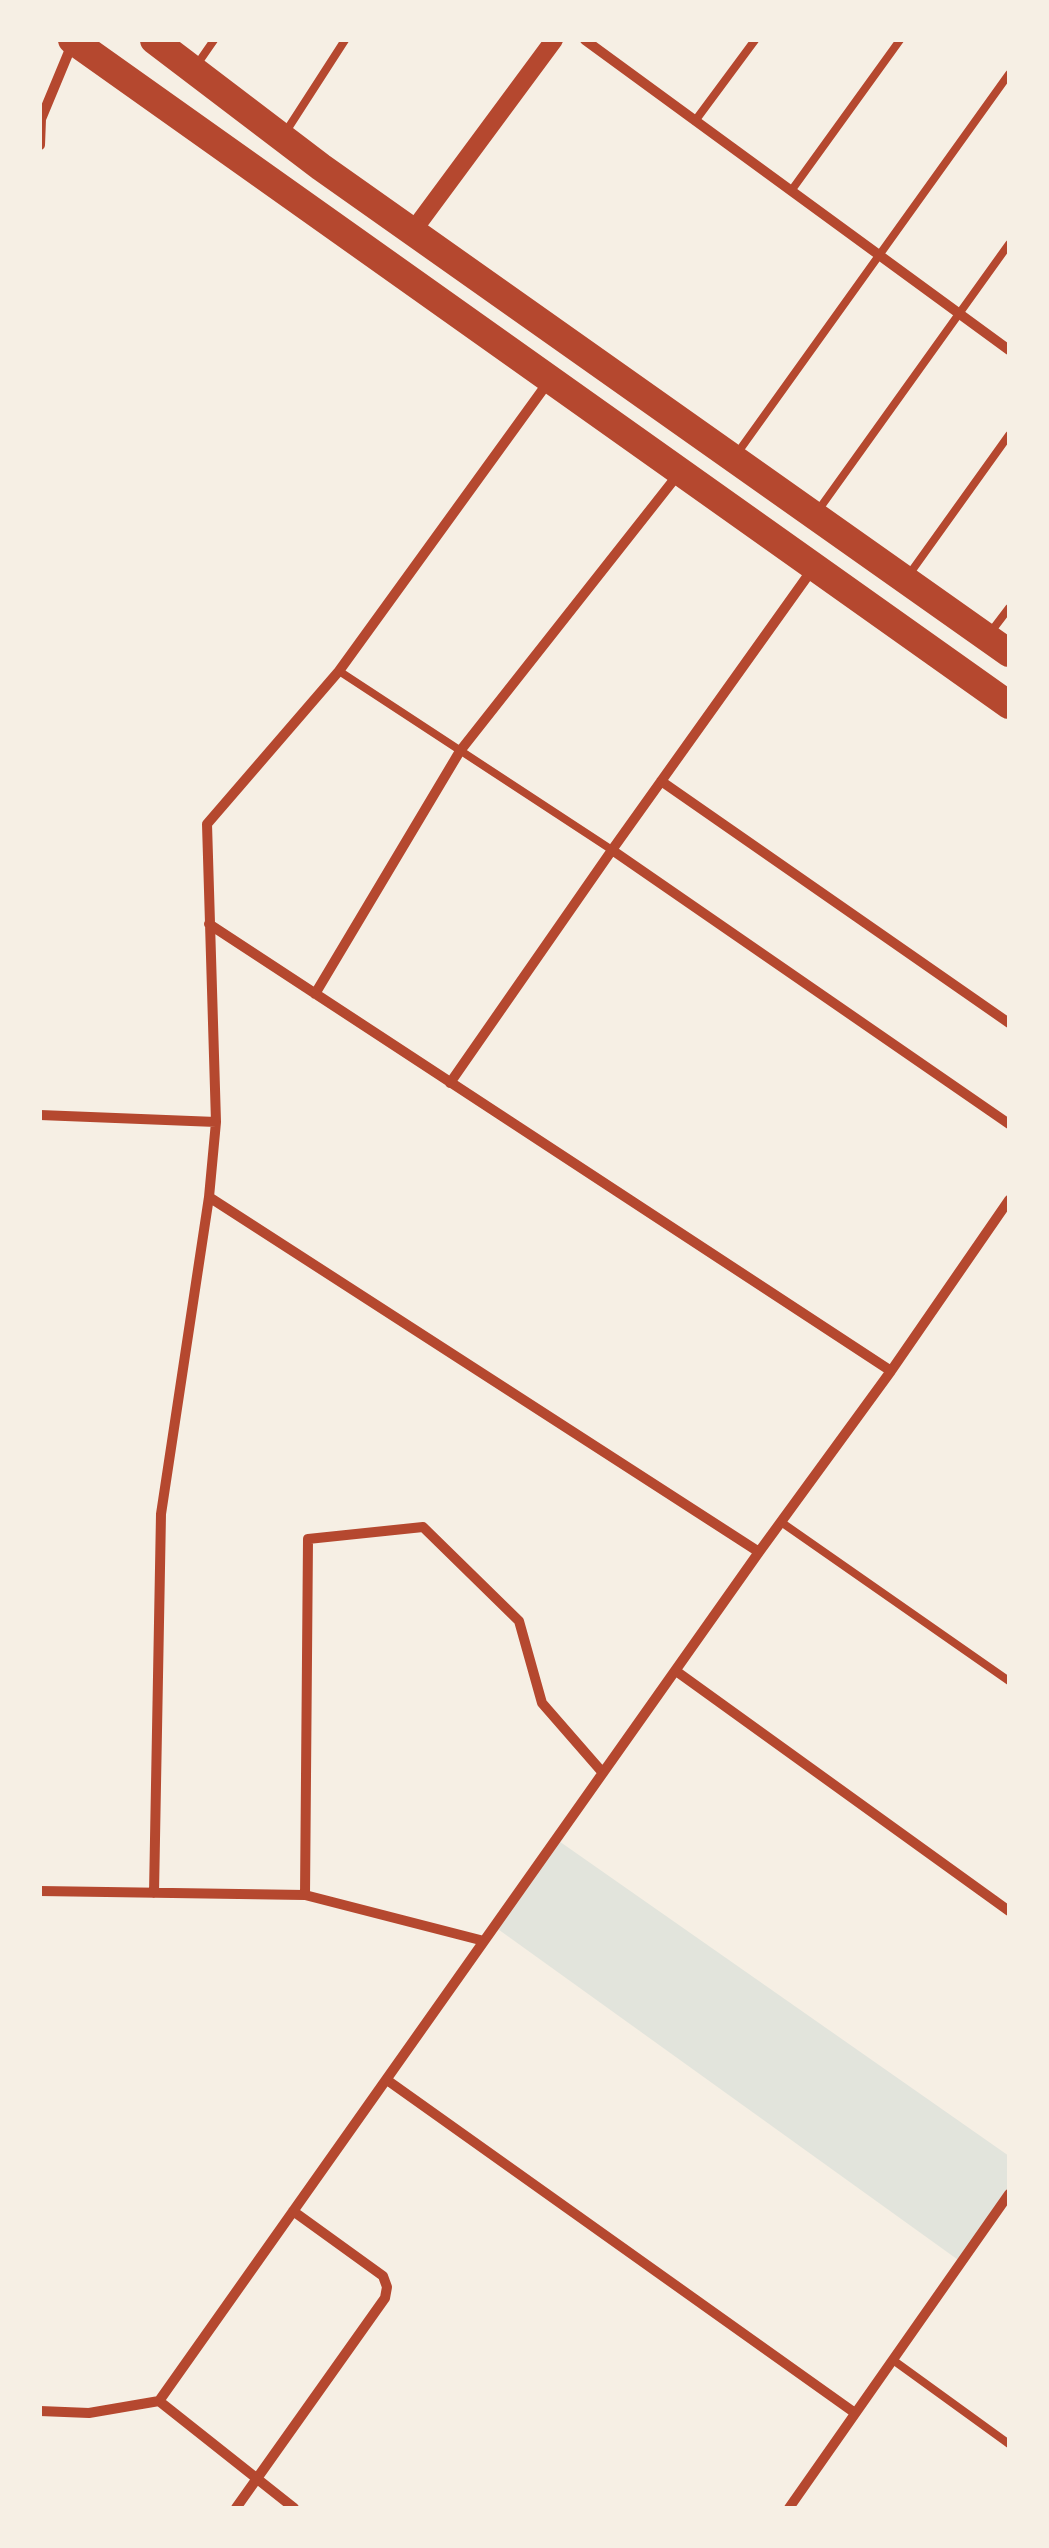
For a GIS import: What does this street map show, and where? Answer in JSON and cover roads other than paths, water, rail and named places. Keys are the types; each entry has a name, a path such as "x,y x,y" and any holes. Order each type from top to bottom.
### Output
{"highway":[{"path":"154,40 412,232 998,645"},
{"path":"72,41 1009,705"}],"street":[{"path":"412,232 554,40"},
{"path":"585,40 1009,350"},
{"path":"40,144 41,119 72,41"},
{"path":"154,1894 161,1514 216,1122 207,824 339,671 551,378"},
{"path":"315,994 460,752 681,471"},
{"path":"450,1083 814,566"},
{"path":"660,781 1009,1023"},
{"path":"612,850 1009,1124"},
{"path":"209,924 891,1371"},
{"path":"40,1115 216,1122"},
{"path":"208,1197 759,1552"},
{"path":"40,2411 89,2413 159,2401 1009,1200"},
{"path":"305,1895 308,1539 423,1527 520,1621 542,1703 603,1774"},
{"path":"676,1671 1009,1910"},
{"path":"40,1891 305,1895 484,1942"},
{"path":"387,2080 855,2413"},
{"path":"788,2508 1009,2194"},
{"path":"236,2508 385,2298 383,2276 294,2211"},
{"path":"159,2401 294,2508"}],"lane":[{"path":"194,70 214,40"},
{"path":"282,137 345,40"},
{"path":"696,121 755,40"},
{"path":"791,191 900,40"},
{"path":"733,458 1009,74"},
{"path":"814,516 1009,244"},
{"path":"905,580 1009,435"},
{"path":"998,645 1009,608"},
{"path":"339,671 612,850"},
{"path":"781,1522 1009,1681"},
{"path":"893,2360 1009,2444"}]}
